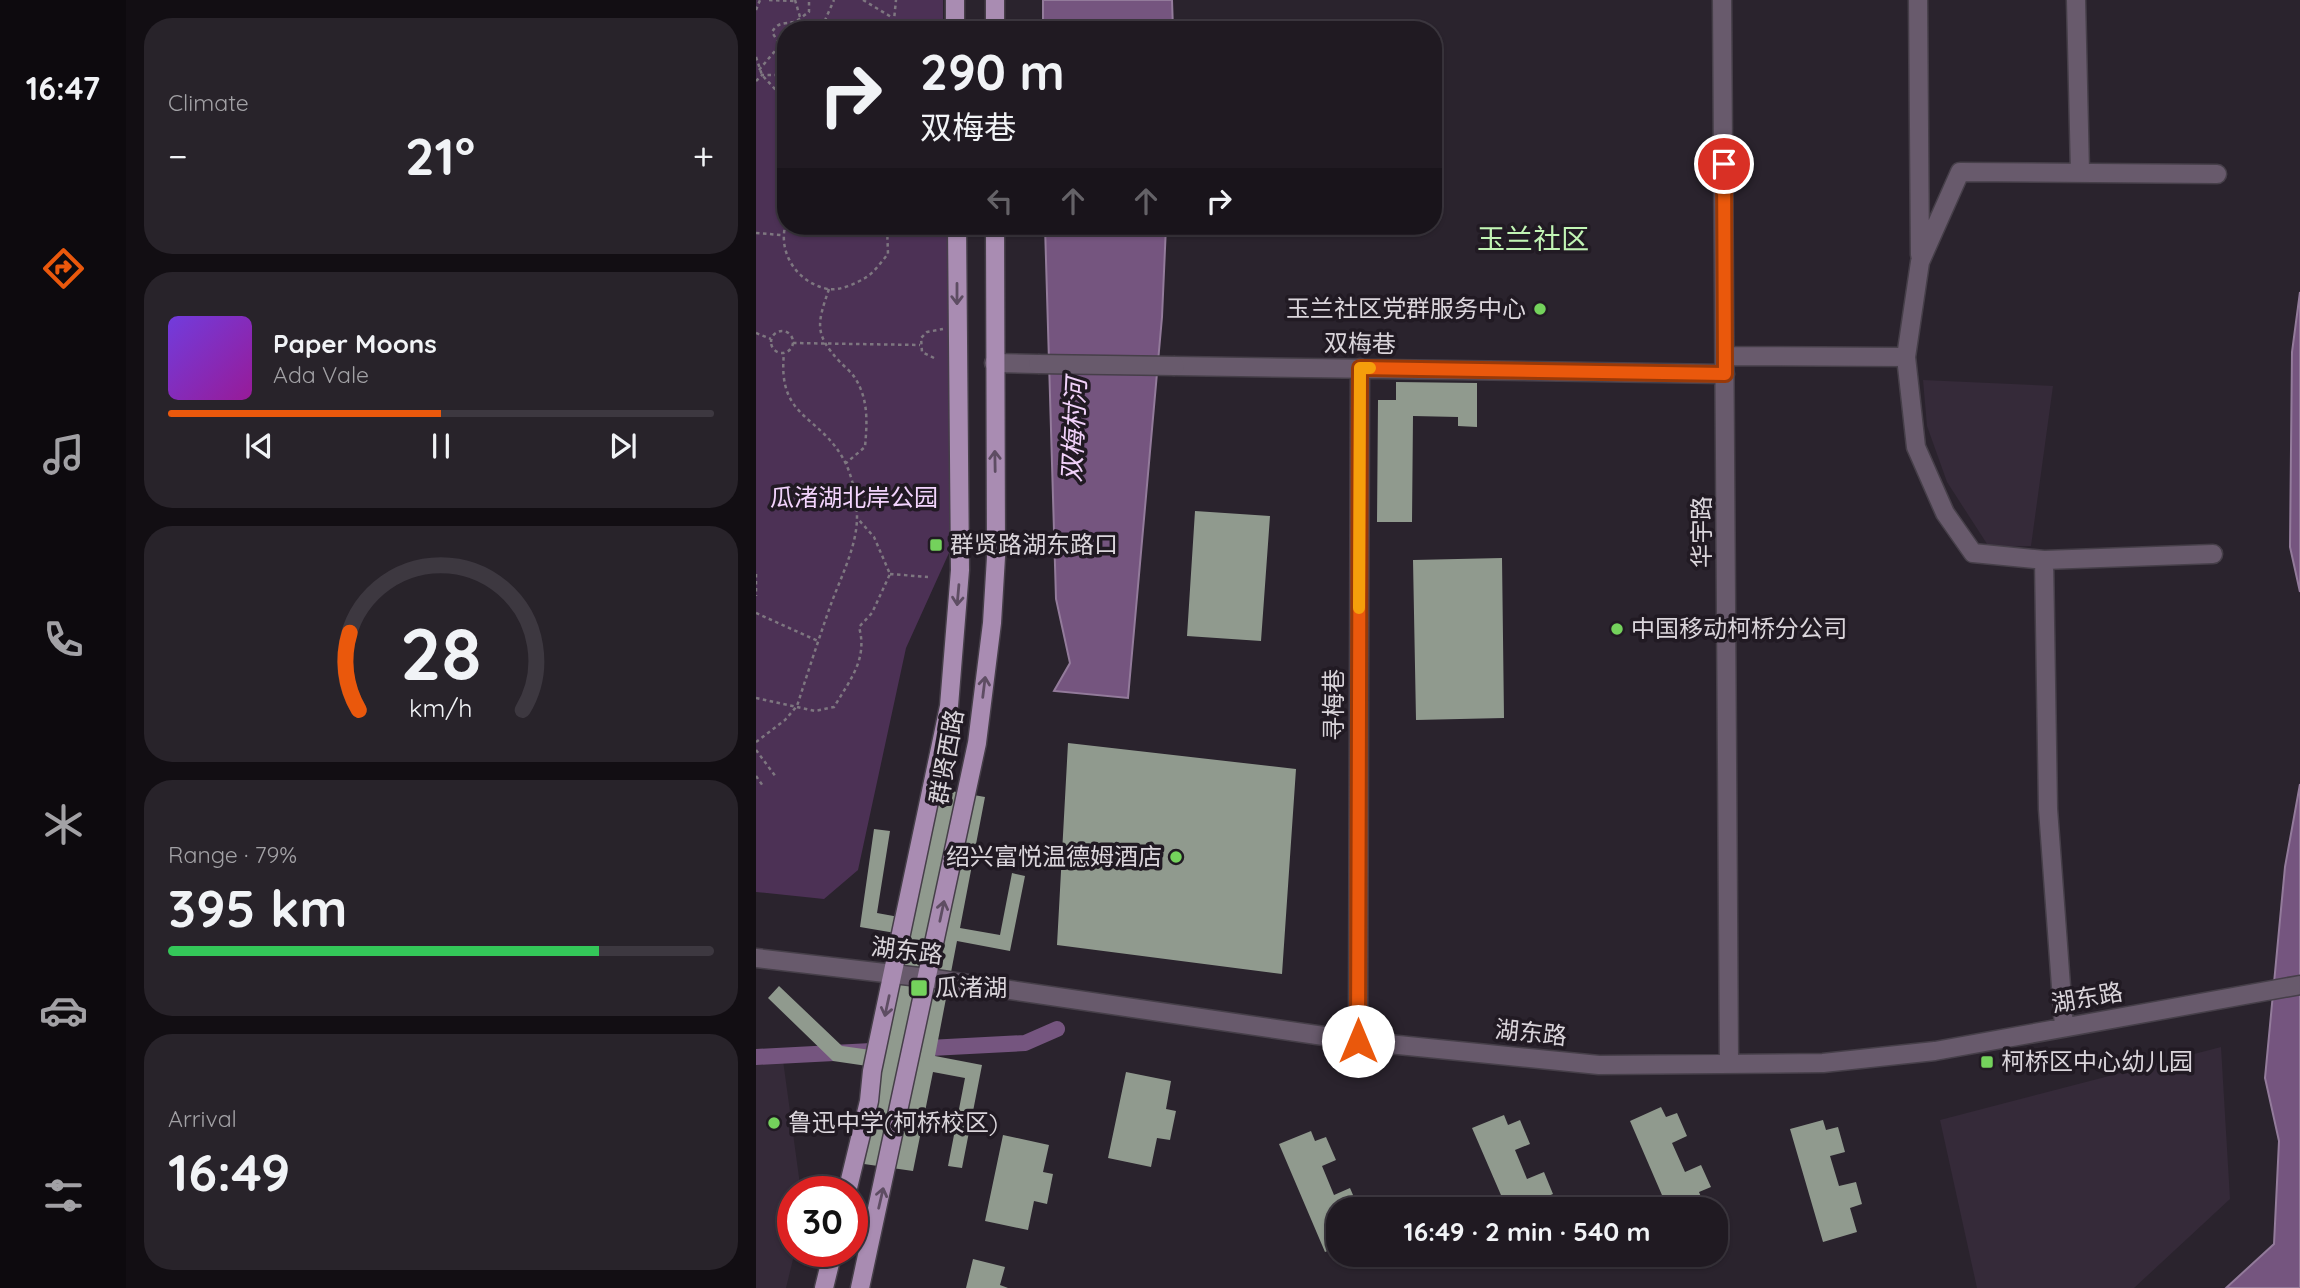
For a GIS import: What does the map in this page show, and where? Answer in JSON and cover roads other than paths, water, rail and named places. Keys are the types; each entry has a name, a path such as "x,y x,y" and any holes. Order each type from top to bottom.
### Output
{"main road":[{"path":"955,0 955,21"},
{"path":"995,0 995,21"},
{"name":"群贤西路","path":"851,1176 869,1101 872,1071 949,706 960,570 957,235"},
{"name":"群贤西路","path":"860,1288 918,1028 977,743 992,623 996,557 993,363 995,235"},
{"path":"824,1288 829,1267"}],"street":[{"name":"华宇路","path":"1722,0 1729,1064"},
{"path":"1918,0 1920,262 1906,357 1916,447 1945,513 1973,553 2044,560 2213,554"},
{"path":"2076,0 2080,172"},
{"path":"1920,262 1960,172 2217,174"},
{"path":"1725,356 1906,357"},
{"name":"双梅巷","path":"993,363 1725,374"},
{"name":"寻梅巷","path":"1358,1041 1360,368"},
{"path":"2044,560 2048,809 2064,1027"},
{"name":"湖东路","path":"756,958 928,978 1358,1041 1599,1065 1823,1063 1935,1051 2300,985"}],"water":[{"path":"1043,0 1172,0 1173,21 1043,21"},
{"name":"双梅村河","path":"1045,235 1166,235 1162,317 1128,698 1054,691 1070,663 1056,599"},
{"path":"2300,292 2300,592 2290,547 2292,352"},
{"path":"2300,784 2300,1288 2226,1288 2274,1244 2279,1141 2265,1078 2285,867"}],"waterway":[{"path":"756,1057 1025,1043 1057,1029"}],"place":[{"name":"玉兰社区党群服务中心","path":"1540,309"},
{"name":"群贤路湖东路口","path":"936,545"},
{"name":"中国移动柯桥分公司","path":"1617,629"},
{"name":"绍兴富悦温德姆酒店","path":"1176,857"},
{"name":"瓜渚湖","path":"919,988"},
{"name":"柯桥区中心幼儿园","path":"1987,1062"},
{"name":"鲁迅中学(柯桥校区)","path":"774,1123"}],"district":[{"name":"玉兰社区","path":"1533,239"}],"park label":[{"name":"瓜渚湖北岸公园","path":"854,498"}]}
